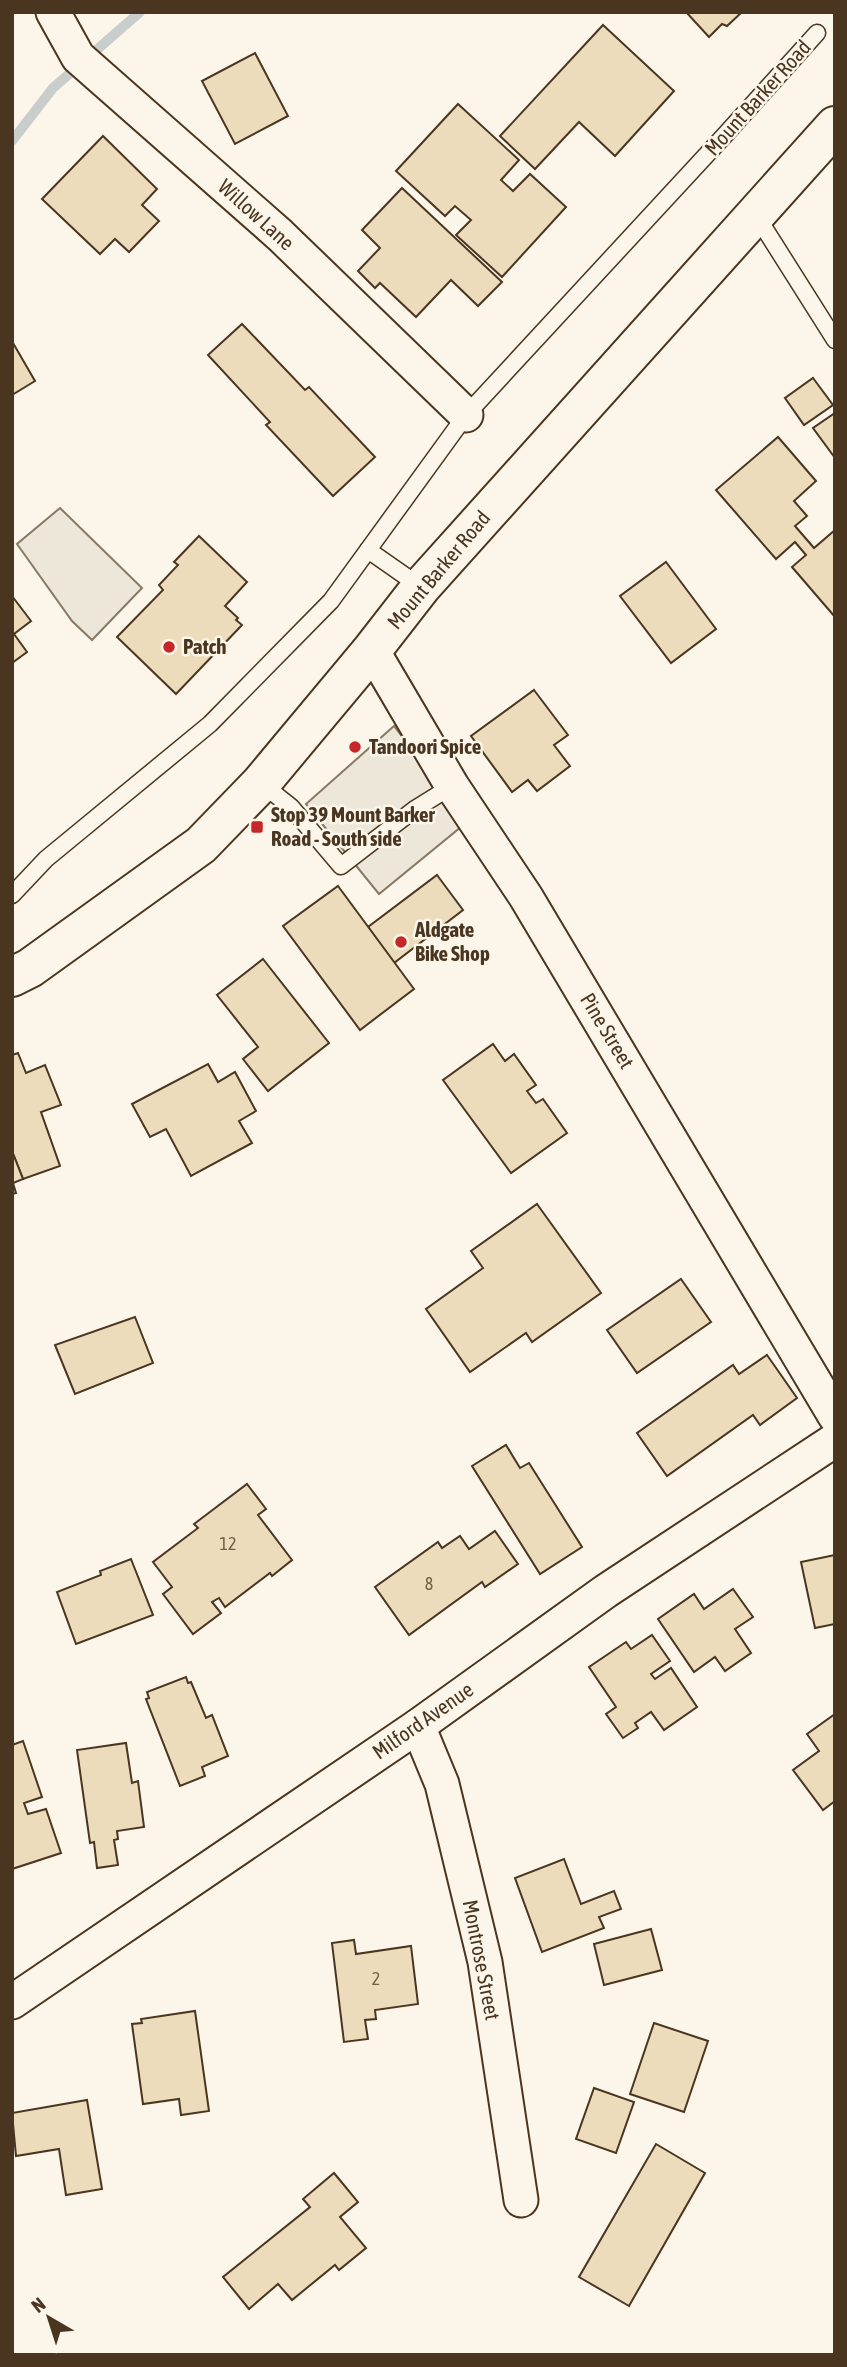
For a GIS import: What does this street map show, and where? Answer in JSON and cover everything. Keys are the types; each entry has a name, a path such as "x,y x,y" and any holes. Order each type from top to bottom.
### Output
{"main road":[{"name":"Mount Barker Road","path":"12,977 30,968 201,845 261,783 421,587 835,126"}],"street":[{"name":"Willow Lane","path":"53,12 90,68 280,235 466,415"},
{"name":"Pine Street","path":"372,650 452,786 526,897 835,1416"},
{"name":"Milford Avenue","path":"12,2002 418,1726 606,1591 835,1440"},
{"name":"Montrose Street","path":"418,1726 442,1784 485,1962 521,2200"}],"lane":[{"name":"Mount Barker Road","path":"12,895 46,859 210,724 331,601 466,415 817,33"},
{"path":"755,214 835,341"},
{"path":"368,550 421,587"},
{"path":"261,783 291,807 341,866 415,809 452,786"}],"shaded area":[{"path":"60,508 142,588 92,640 72,621 17,544"},
{"path":"394,726 467,822 379,894 306,804"}],"building":[{"path":"686,12 742,12 727,26 722,24 709,37"},
{"path":"603,25 674,91 615,156 579,122 535,169 500,136"},
{"path":"255,53 288,116 235,144 202,81"},
{"path":"458,104 519,160 501,180 513,191 530,174 566,207 502,277 456,235 471,220 455,206 445,216 396,171"},
{"path":"103,136 157,189 142,205 159,221 129,252 115,239 100,254 42,199"},
{"path":"402,188 502,282 478,306 451,280 416,317 380,283 375,288 358,271 380,248 362,230"},
{"path":"242,324 305,390 309,387 375,457 333,496 266,425 270,422 208,355"},
{"path":"12,343 35,381 12,395"},
{"path":"813,378 833,405 804,425 785,398"},
{"path":"835,413 835,458 813,428"},
{"path":"778,437 816,481 794,501 807,516 795,526 814,548 835,530 835,617 792,567 806,555 795,542 776,559 716,490"},
{"path":"199,536 247,582 225,606 242,625 176,694 117,637 163,590 159,585 178,565 174,562"},
{"path":"666,562 716,629 671,663 620,596"},
{"path":"12,596 31,621 14,634 27,652 12,663"},
{"path":"534,690 568,735 554,745 570,766 537,791 528,780 512,792 471,736"},
{"path":"437,875 463,910 394,963 368,927"},
{"path":"338,886 414,989 360,1030 283,926"},
{"path":"263,959 329,1043 268,1091 243,1059 258,1047 217,995"},
{"path":"493,1044 505,1061 514,1054 536,1085 527,1091 536,1103 543,1099 567,1133 511,1173 443,1080"},
{"path":"18,1053 26,1073 45,1065 61,1105 41,1112 60,1166 23,1179 12,1151 12,1055"},
{"path":"208,1064 218,1082 235,1072 256,1111 239,1121 252,1143 191,1176 166,1129 150,1137 132,1104"},
{"path":"12,1151 23,1179 13,1183 16,1193 12,1194"},
{"path":"537,1204 601,1293 532,1342 526,1333 470,1372 426,1309 483,1268 471,1251"},
{"path":"681,1279 711,1322 637,1373 607,1330"},
{"path":"135,1317 153,1363 75,1394 55,1345"},
{"path":"767,1355 797,1398 760,1425 753,1415 667,1476 637,1433 733,1365 739,1374"},
{"path":"506,1445 520,1468 529,1463 582,1547 540,1574 472,1466"},
{"path":"247,1484 266,1509 258,1515 292,1560 225,1607 219,1598 212,1602 221,1613 193,1634 163,1594 172,1587 153,1562 198,1528 194,1524"},
{"path":"495,1531 518,1564 485,1587 482,1582 409,1635 375,1587 438,1542 442,1548 460,1536 469,1549"},
{"path":"835,1555 835,1624 815,1628 801,1562"},
{"path":"131,1559 153,1615 76,1644 57,1592 101,1575 100,1571"},
{"path":"733,1589 753,1617 735,1629 751,1653 725,1671 715,1657 694,1672 658,1619 694,1594 704,1609"},
{"path":"652,1635 670,1661 651,1674 655,1679 671,1668 697,1707 664,1730 651,1712 635,1723 638,1728 623,1738 606,1714 616,1707 589,1667 626,1642 631,1649"},
{"path":"186,1677 188,1683 191,1682 206,1718 212,1715 228,1756 202,1767 205,1776 180,1786 146,1699 149,1698 147,1692"},
{"path":"835,1714 835,1801 823,1810 793,1770 819,1751 807,1734"},
{"path":"23,1741 42,1797 24,1803 28,1814 46,1809 61,1853 12,1869 12,1745"},
{"path":"126,1743 132,1783 138,1781 144,1827 117,1831 118,1839 114,1840 118,1865 97,1868 94,1842 90,1843 77,1750"},
{"path":"564,1859 581,1904 614,1891 621,1909 599,1917 604,1928 542,1952 515,1878"},
{"path":"651,1929 662,1970 604,1985 594,1944"},
{"path":"354,1940 356,1954 411,1946 418,2004 375,2010 376,2019 365,2020 368,2039 344,2042 332,1943"},
{"path":"195,2011 209,2111 181,2115 179,2099 143,2104 132,2024 142,2023 141,2019"},
{"path":"654,2023 708,2041 684,2112 630,2094"},
{"path":"594,2088 634,2102 616,2153 576,2139"},
{"path":"87,2100 102,2189 66,2195 59,2149 16,2156 12,2113"},
{"path":"656,2144 705,2173 629,2306 579,2277"},
{"path":"334,2173 358,2202 340,2217 366,2248 339,2270 335,2265 292,2300 278,2284 249,2309 223,2277 310,2207 303,2199"}],"waterway":[{"path":"12,141 53,88 140,12"}],"place":[{"name":"Patch","path":"169,647"},
{"name":"Tandoori Spice","path":"355,747"},
{"name":"Stop 39 Mount Barker Road - South side","path":"257,827"},
{"name":"Aldgate Bike Shop","path":"401,942"}]}
